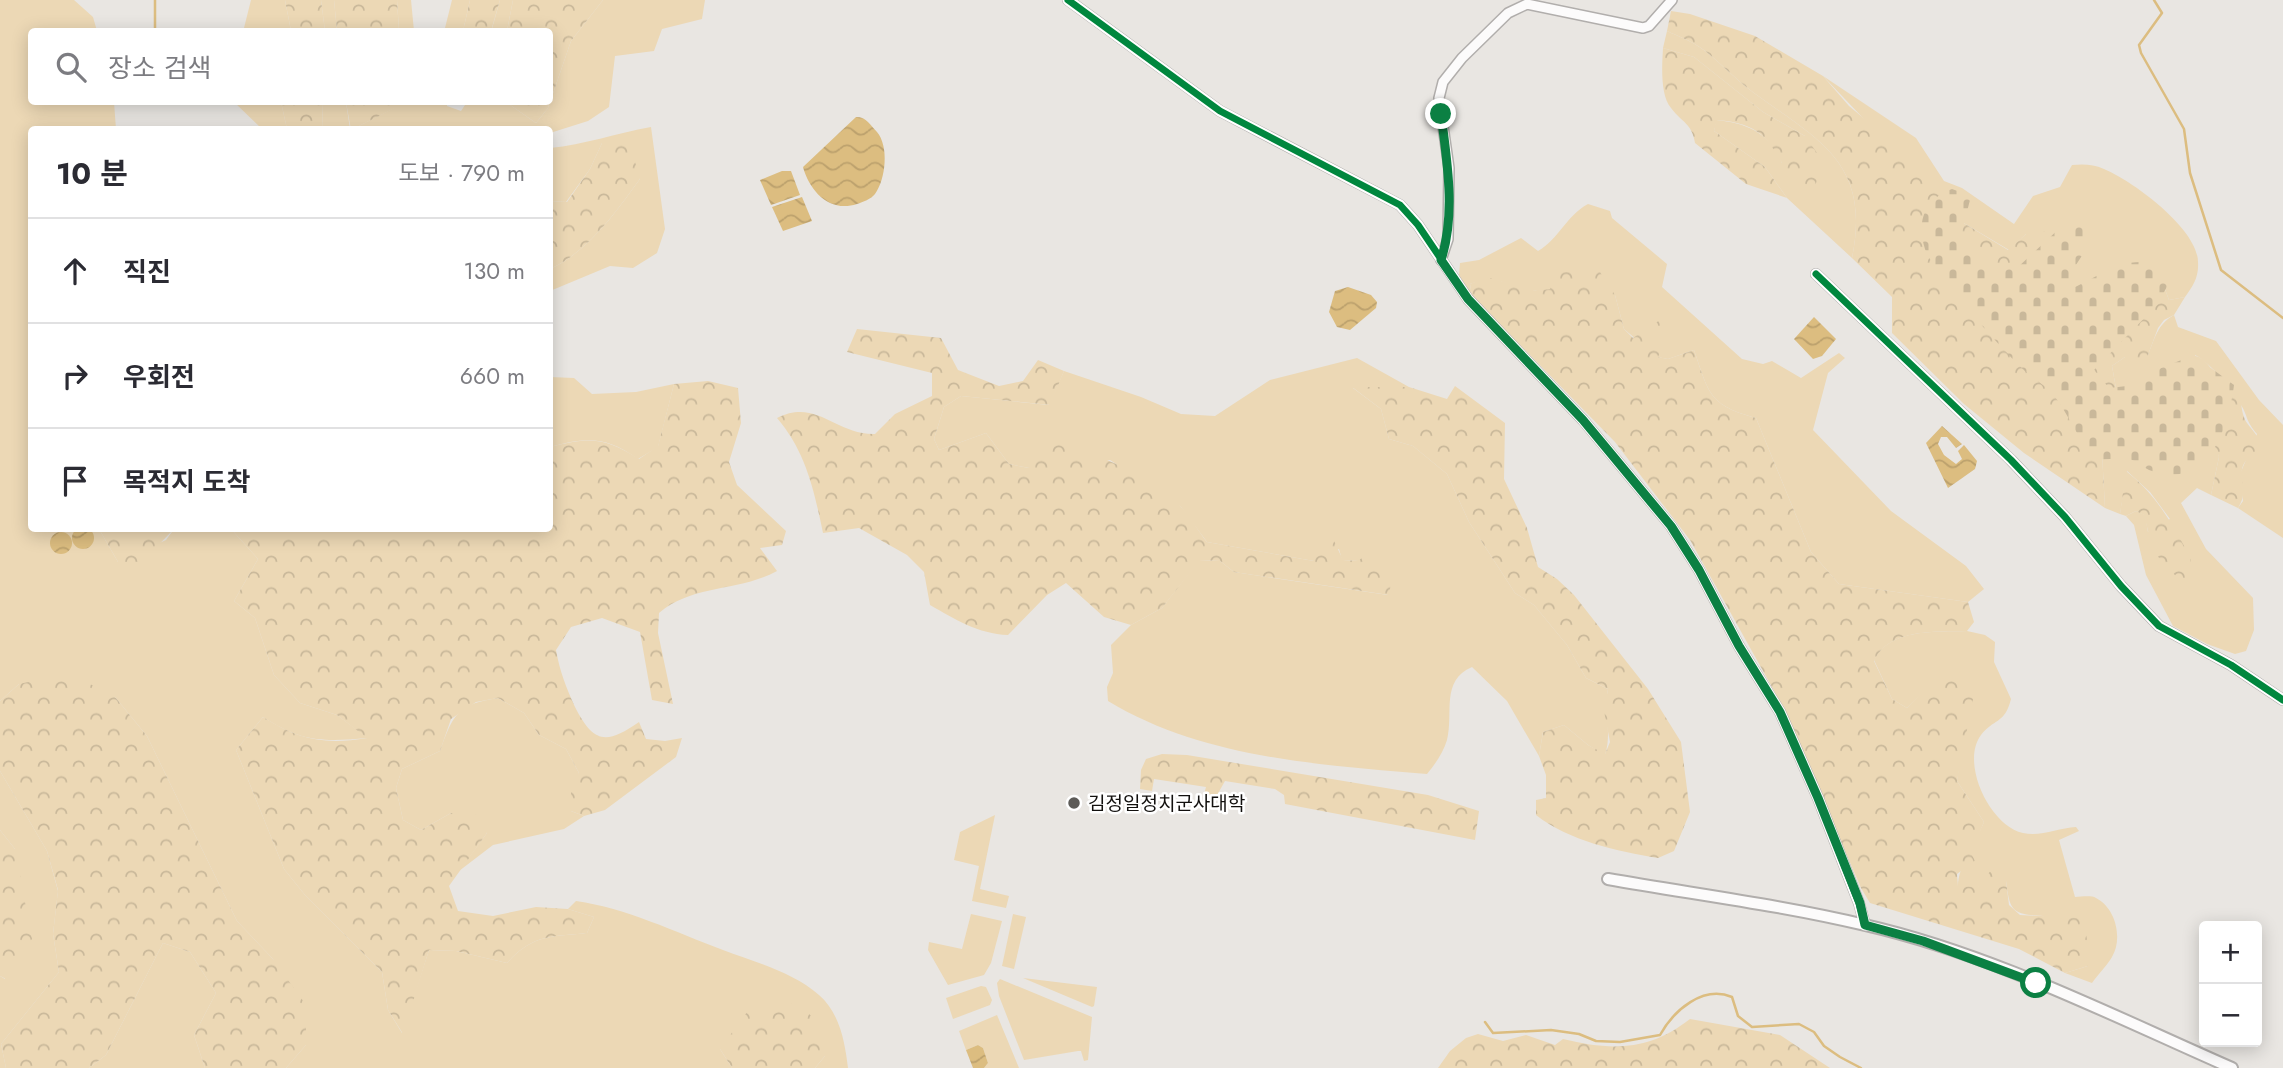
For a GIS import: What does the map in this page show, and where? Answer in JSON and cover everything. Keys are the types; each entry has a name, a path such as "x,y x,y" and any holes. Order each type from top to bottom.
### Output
{"street":[{"path":"1068,0 1220,111 1400,205 1418,225 1468,299 1583,420 1671,526 1780,712 1860,903 1865,925"},
{"path":"1441,260 1448,239 1449,168 1439,98 1448,74 1508,13 1527,4 1643,28 1649,26 1672,0"},
{"path":"1816,274 2011,460 2065,517 2121,586 2159,626 2231,665 2283,700"},
{"path":"1608,879 1865,925 1923,941 2036,983 2232,1068"}],"green space":[{"path":"0,0 74,0 93,17 96,28 28,28 28,105 114,105 116,126 28,126 28,532 101,532 118,562 166,540 172,532 234,532 258,559 234,601 255,618 274,675 300,703 337,715 368,738 325,740 301,736 263,717 236,750 284,869 305,895 382,972 388,1010 402,1033 429,950 456,951 507,963 534,942 587,933 594,917 568,909 576,901 650,921 798,980 819,995 832,1010 843,1039 848,1068 815,1068 825,1056 720,1049 732,1068 286,1068 306,1045 273,959 237,921 147,736 115,697 19,684 0,701"},
{"path":"251,0 285,0 290,28 244,28"},
{"path":"285,0 321,0 325,28 290,28"},
{"path":"321,0 334,0 337,28 325,28"},
{"path":"334,0 397,0 399,28 337,28"},
{"path":"397,0 411,0 414,28 399,28"},
{"path":"452,0 470,0 464,28 445,28"},
{"path":"470,0 500,0 492,28 464,28"},
{"path":"500,0 513,0 508,28 492,28"},
{"path":"513,0 603,0 571,41 553,93 553,28 508,28"},
{"path":"603,0 705,0 702,19 662,29 654,51 615,56 609,107 588,121 553,132 553,126 359,126 394,108 394,105 447,105 461,111 465,105 510,105 536,123 549,105 553,105 553,93 571,41"},
{"path":"1671,11 1690,14 1755,36 1823,76 1849,106 1914,160 1962,222 2008,250 2026,234 2064,229 2060,278 2067,293 2162,281 2169,300 2185,297 2174,315 2164,320 2158,328 2148,355 2142,362 2125,357 2112,366 2117,394 2101,434 2105,508 2024,453 1964,404 1892,333 1892,297 1852,258 1856,226 1854,199 1847,177 1835,158 1819,141 1747,88 1701,48 1667,31"},
{"path":"1667,31 1701,48 1747,88 1819,141 1835,158 1847,177 1854,199 1856,226 1852,258 1787,198 1765,167 1714,131 1716,120 1756,131 1771,144 1782,163 1805,136 1763,112 1694,57 1663,48"},
{"path":"1663,48 1694,57 1763,112 1805,136 1822,160 1813,195 1788,173 1774,149 1755,130 1717,120 1714,131 1765,167 1787,198 1746,184 1695,143 1689,127 1667,102 1662,80"},
{"path":"1823,76 1916,138 1944,181 1962,188 2014,224 2033,196 2060,187 2072,165 2096,166 2116,175 2162,208 2187,235 2195,249 2198,262 2198,272 2193,285 2185,297 2169,300 2162,281 2067,293 2026,234 2009,250 1962,222"},
{"path":"237,105 282,105 286,126 259,126"},
{"path":"282,105 323,105 322,126 286,126"},
{"path":"323,105 346,105 350,126 322,126"},
{"path":"347,105 395,105 395,108 359,126 350,126"},
{"path":"510,105 549,105 536,123"},
{"path":"651,127 665,229 657,253 633,268 610,266 553,290 553,267 589,242 640,179 602,143 590,169 566,202 553,201 553,148"},
{"path":"602,143 630,144 640,179 589,242 553,267 553,201 567,202 590,169"},
{"path":"1952,189 1971,196 1961,235 1976,260 1994,271 2017,268 2062,226 2083,221 2087,248 2070,274 2066,291 2126,264 2138,262 2164,267 2170,281 2157,305 2094,370 2109,388 2136,385 2161,368 2184,359 2211,368 2234,385 2220,437 2200,465 2186,472 2169,475 2149,470 2131,460 2096,459 2052,393 2026,372 1969,310 1941,275 1925,249 1922,220 1925,212 1935,199"},
{"path":"1588,204 1610,211 1612,218 1667,264 1662,287 1742,359 1763,364 1772,361 1801,378 1839,353 1845,358 1828,373 1813,430 1891,511 1966,566 1984,589 1968,602 1839,584 1811,552 1756,418 1729,408 1713,396 1694,350 1668,359 1657,357 1624,329 1615,295 1528,290 1490,280 1470,284 1472,296 1459,275 1460,263 1479,260 1521,238 1538,251"},
{"path":"1600,272 1615,295 1624,329 1633,338 1660,320 1667,333 1658,357 1668,359 1694,350 1713,396 1729,408 1756,418 1811,552 1839,584 1968,602 1974,622 1967,631 1928,632 1902,637 1881,650 1874,661 1892,699 1907,708 1925,689 1963,676 1973,699 1957,781 1984,822 1971,853 1975,861 1957,874 1958,886 1978,887 1992,869 2006,881 2009,905 2020,915 2078,918 2086,934 2088,966 2065,973 2019,949 1870,903 1861,888 1783,707 1690,540 1615,442 1472,296 1470,284 1487,277 1536,291 1550,289 1551,273"},
{"path":"2174,315 2178,327 2216,341 2259,400 2283,425 2283,538 2238,508 2243,501 2240,474 2257,434 2226,384 2208,364 2195,355 2219,457 2211,495 2197,488 2181,503 2206,549 2253,598 2254,630 2246,651 2235,654 2207,644 2173,626 2146,575 2134,525 2126,516 2136,511 2145,515 2148,532 2170,519 2150,492 2127,471 2120,514 2105,508 2101,434 2117,394 2112,366 2125,357 2148,355 2161,327"},
{"path":"857,329 941,338 958,370 999,386 1023,381 1038,360 1064,371 1050,405 961,396 944,407 934,439 939,450 986,433 1009,464 1029,468 1052,440 1121,466 1153,484 1181,507 1207,542 1314,561 1316,539 1329,530 1343,560 1358,561 1372,550 1393,571 1389,595 1234,572 1220,561 1200,560 1162,608 1131,625 1104,617 1066,583 1047,595 1008,635 977,629 958,620 930,605 924,572 907,555 859,528 823,533 802,458 777,418 804,412 848,429 875,434 895,414 932,396 932,373 847,352"},
{"path":"2186,355 2200,358 2216,376 2234,382 2240,393 2243,415 2263,447 2251,455 2242,470 2243,491 2238,508 2211,495 2219,457 2185,367"},
{"path":"1357,358 1409,387 1353,388 1381,409 1389,439 1413,446 1447,474 1469,522 1515,593 1534,605 1567,645 1586,678 1608,689 1608,739 1605,755 1564,725 1543,732 1539,756 1507,701 1472,667 1462,673 1452,689 1447,740 1439,758 1427,774 1263,756 1182,735 1144,720 1108,701 1107,687 1113,673 1111,645 1131,625 1162,608 1199,560 1220,561 1234,572 1388,595 1358,561 1342,560 1339,549 1314,561 1207,542 1181,507 1110,460 1029,468 1009,464 986,433 939,450 934,439 944,407 961,396 1049,405 1064,371 1141,397 1181,414 1215,416 1270,380"},
{"path":"553,377 574,378 592,394 636,392 674,384 658,447 638,459 605,442 575,441 553,446"},
{"path":"708,381 738,388 741,423 729,462 737,485 786,531 782,545 760,548 777,571 762,578 686,597 659,613 658,633 673,704 652,700 640,632 602,618 571,627 556,650 561,672 575,707 594,733 609,737 639,722 646,739 665,741 682,738 676,757 605,810 584,816 571,811 571,785 579,773 566,749 539,735 524,713 498,698 476,702 451,719 440,751 402,769 396,788 403,820 421,830 451,813 476,814 487,833 449,886 458,911 493,916 536,907 568,909 594,917 587,933 534,942 507,963 456,951 429,950 403,1034 388,1010 382,972 305,895 284,869 236,750 263,717 289,731 313,739 338,741 367,738 337,715 300,703 274,675 255,618 234,601 258,559 234,532 553,532 553,446 596,441 616,446 639,459 658,446 674,384"},
{"path":"1455,386 1505,423 1504,479 1527,528 1538,567 1557,579 1574,595 1648,689 1681,742 1690,812 1674,851 1658,858 1610,848 1563,832 1536,815 1536,800 1546,798 1546,775 1539,756 1543,732 1564,725 1588,745 1605,754 1610,742 1604,711 1608,689 1586,678 1567,645 1534,605 1515,593 1469,522 1447,474 1413,446 1389,439 1381,409 1352,387 1409,387 1447,399"},
{"path":"2126,471 2155,500 2191,559 2185,581 2168,569 2157,554 2144,515 2136,511 2126,516 2120,514"},
{"path":"101,532 171,532 142,562 118,562"},
{"path":"1967,631 1985,635 1995,642 1994,662 2011,699 2005,713 1985,730 1975,747 1976,776 1982,792 2000,819 2023,833 2036,834 2076,827 2079,831 2059,840 2075,897 2096,898 2113,916 2117,933 2115,950 2092,983 2065,973 2088,966 2043,916 2025,914 2014,909 2006,881 1978,887 1958,887 1964,863 1984,822 1957,781 1962,744 1926,689 1907,708 1892,699 1874,660 1881,650 1902,637 1928,632"},
{"path":"69,673 115,697 147,736 237,921 273,959 306,1005 306,1045 286,1068 205,1068 194,1035 216,993 190,952 163,943 106,1055 89,1068 6,1068 1,1044 59,972 53,934 58,890 47,851 0,771 0,701 19,684"},
{"path":"498,698 524,713 539,735 566,749 579,773 571,811 584,816 564,829 493,845 459,871 487,833 451,813 421,830 403,820 396,788 402,769 440,751 449,728 459,713 474,704"},
{"path":"1162,754 1187,755 1428,795 1479,811 1475,840 1285,804 1284,795 1275,789 1225,781 1216,797 1204,794 1206,787 1154,779 1152,791 1140,789 1141,770 1146,759"},
{"path":"0,771 47,851 58,891 53,934 59,972 1,1044 6,1068 0,1068 0,976 5,979 15,849 0,830"},
{"path":"995,815 980,889 1009,896 1006,908 972,901 979,866 954,860 960,832"},
{"path":"0,830 15,849 32,939 6,979 0,976"},
{"path":"971,914 1002,921 991,963 984,975 948,985 928,950 929,942 962,949"},
{"path":"1013,914 1026,917 1014,969 1002,966"},
{"path":"163,943 190,952 216,993 194,1035 205,1068 89,1068 106,1055"},
{"path":"1023,978 1097,987 1094,1006 1092,1007"},
{"path":"1000,979 1092,1017 1088,1060 1084,1061 1081,1051 1078,1051 1024,1060 999,996 997,983"},
{"path":"981,986 986,987 992,1000 990,1005 953,1019 946,998"},
{"path":"797,1003 819,1023 825,1056 815,1068 732,1068 720,1049 750,1008"},
{"path":"997,1015 1019,1068 984,1068 988,1063 983,1048 978,1045 966,1050 959,1031"},
{"path":"1690,1019 1780,1035 1830,1068 1438,1068 1450,1051 1466,1038 1478,1034 1503,1041 1526,1035 1555,1045 1563,1039 1598,1045 1630,1046 1660,1037"}],"water":[{"path":"856,117 868,122 881,138 885,154 884,171 875,194 857,204 838,206 816,192 803,167"},
{"path":"782,171 791,171 800,195 771,205 760,180"},
{"path":"802,197 812,221 783,231 772,207"},
{"path":"1348,287 1371,295 1377,302 1376,308 1350,330 1337,327 1329,312 1335,291"},
{"path":"1814,317 1836,339 1822,356 1813,359 1794,339"},
{"path":"1942,426 1962,444 1956,448 1947,437 1941,437 1938,444 1944,455 1956,464 1962,459 1958,451 1964,445 1977,461 1975,469 1948,488 1926,443"},
{"path":"61,532 69,535 72,543 69,551 61,554 53,551 50,543 53,535"},
{"path":"74,532 93,534 91,546 83,549 75,546 72,538"},
{"path":"978,1045 983,1048 988,1063 984,1068 973,1068 966,1050"}],"waterway":[{"path":"155,0 155,28"},
{"path":"2154,0 2162,13 2139,45 2184,129 2190,173 2221,270 2283,318"},
{"path":"1485,1022 1493,1033 1551,1030 1579,1034 1596,1041 1620,1042 1660,1035 1673,1017 1690,1002 1710,994 1721,994 1732,997 1738,1016 1752,1027 1799,1024 1814,1032 1824,1046 1861,1068"}],"cycle path":[{"path":"1068,0 1220,111 1400,205 1418,225 1468,299 1583,420 1671,526 1780,712 1818,798 1865,925"},
{"path":"1816,274 2011,460 2065,517 2121,586 2159,626 2231,665 2283,700"}],"place":[{"name":"김정일정치군사대학","path":"1074,803"}],"route":[{"path":"1441,114 1449,168 1449,219 1448,239 1441,260 1468,299 1583,420 1671,526 1780,712 1860,903 1865,925 1923,941 2036,983"}]}
